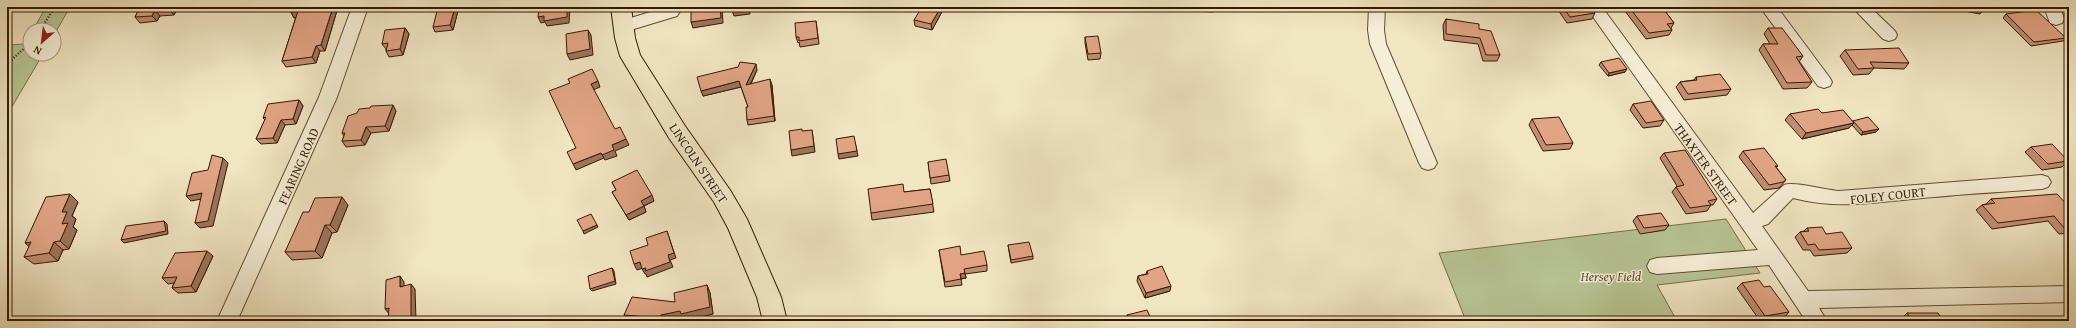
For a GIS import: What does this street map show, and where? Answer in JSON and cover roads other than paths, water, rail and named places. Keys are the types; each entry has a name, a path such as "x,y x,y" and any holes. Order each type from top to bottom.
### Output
{"main road":[{"name":"LINCOLN STREET","path":"622,17 630,56 641,76 677,132 722,196 739,226 769,297 775,321"}],"street":[{"name":"FEARING ROAD","path":"227,321 328,97 360,7"},
{"path":"622,17 671,12 675,7"},
{"path":"1376,7 1376,30 1378,44 1428,163"},
{"name":"THAXTER STREET","path":"1594,7 1774,257 1817,321"},
{"path":"1768,7 1824,82"},
{"path":"1860,7 1889,35"},
{"name":"FOLEY COURT","path":"1748,222 1761,219 1790,190 1820,198 1857,200 1917,191 2042,182"},
{"path":"1657,266 1774,257"},
{"path":"1803,300 2069,294"}],"park label":[{"name":"Hersey Field","path":"1611,276"}]}
